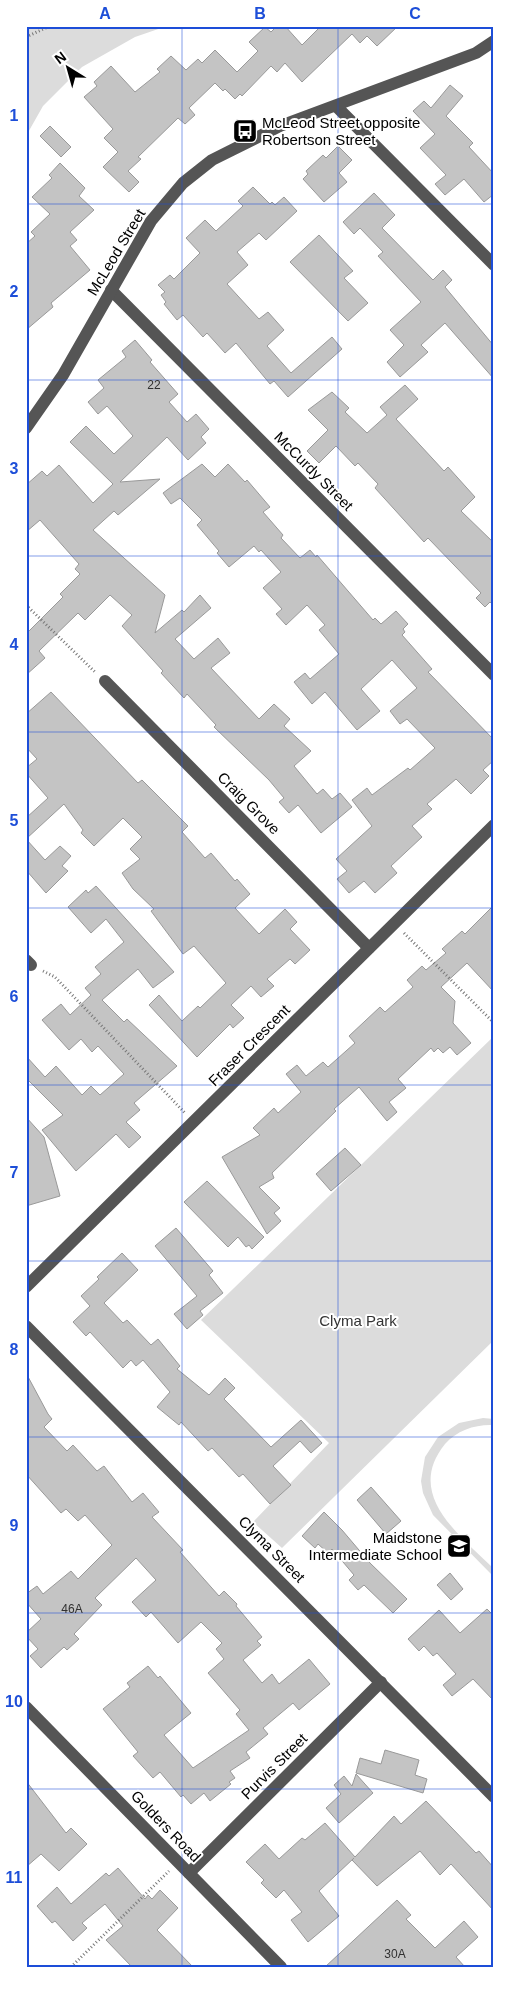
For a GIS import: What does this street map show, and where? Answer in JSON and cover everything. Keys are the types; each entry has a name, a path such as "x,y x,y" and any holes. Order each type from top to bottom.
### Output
{"street":[{"name":"McLeod Street","path":"26,428 63,375 151,221 184,183 212,160 280,126 476,53 494,42"},
{"path":"336,106 494,265"},
{"name":"McCurdy Street","path":"111,290 494,675"},
{"name":"Craig Grove","path":"105,681 369,948"},
{"name":"Fraser Crescent","path":"26,1286 494,825"},
{"name":"Clyma Street","path":"26,1326 494,1796"},
{"name":"Purvis Street","path":"189,1873 381,1682"},
{"name":"Golders Road","path":"26,1707 281,1967"}],"path":[{"path":"26,37 50,26"},
{"path":"26,605 105,681"},
{"path":"395,923 494,1023"},
{"path":"29,962 55,977 194,1122"},
{"path":"71,1967 178,1862"}],"green space":[{"path":"26,26 167,26 135,37 82,67 43,106 26,136"},
{"name":"Clyma Park","path":"494,1036 494,1340 282,1548 253,1522 329,1443 201,1320"},
{"path":"483,1418 494,1419 494,1425 467,1429 450,1439 434,1463 431,1480 434,1497 441,1513 466,1542 494,1569 494,1577 433,1515 423,1493 421,1481 425,1457 438,1437 459,1423"}],"building":[{"path":"277,26 285,26 302,45 321,26 398,26 377,46 367,36 360,43 352,34 302,82 285,63 277,72 271,66 242,96 240,94 235,99 225,89 223,91 215,83 189,108 195,115 185,124 178,118 138,157 141,159 128,171 139,182 129,192 103,167 118,152 104,138 113,129 84,97 97,86 94,82 111,66 135,92 160,72 157,69 171,56 186,70 198,59 202,63 215,50 237,72 258,51 249,42 265,27 271,32"},
{"path":"450,85 463,96 446,116 473,143 469,147 494,174 494,194 484,202 464,179 445,195 435,184 446,175 420,148 435,134 413,111 424,101 431,108"},
{"path":"50,126 71,147 61,157 40,136"},
{"path":"338,146 352,160 339,173 347,182 324,202 303,179 308,174 306,171 323,155 326,158"},
{"path":"60,163 85,188 79,196 94,210 70,232 77,240 70,246 90,270 51,303 53,307 26,330 26,244 35,236 31,232 50,214 32,197 52,178 49,175"},
{"path":"253,187 270,204 272,202 275,205 284,197 297,211 266,240 259,233 237,252 248,265 227,284 259,319 268,312 284,330 267,346 291,373 332,337 342,349 288,397 274,381 270,384 236,343 225,353 207,333 203,337 183,315 177,320 164,304 166,302 161,295 165,292 158,285 170,275 174,279 200,253 186,238 205,220 216,231 243,206 238,201"},
{"path":"374,193 395,215 382,228 433,280 443,270 452,280 445,287 494,346 494,379 445,323 421,345 428,352 400,377 387,362 404,345 390,330 421,302 378,256 383,252 360,228 354,234 343,222"},
{"path":"319,235 353,271 344,278 368,303 348,321 290,262"},
{"path":"135,340 152,360 150,362 178,394 169,402 187,422 196,414 209,429 201,437 206,443 188,460 167,437 120,482 160,479 118,515 114,511 93,530 165,595 155,633 182,610 184,612 200,595 211,608 175,639 194,659 218,638 230,653 211,668 259,719 274,704 290,719 284,726 311,751 294,766 317,794 323,789 332,799 340,793 352,807 321,833 298,805 289,813 279,802 284,798 269,780 214,727 216,725 187,694 184,698 161,673 163,671 122,626 132,615 110,595 85,620 78,613 39,651 45,658 26,675 26,634 63,597 60,594 80,574 75,569 79,564 40,520 26,532 26,485 42,471 47,476 59,465 93,503 113,484 70,442 86,426 114,454 133,436 107,406 98,414 88,402 104,388 98,380 126,357 122,351"},
{"path":"405,385 418,399 396,419 444,471 448,467 475,497 461,511 494,543 494,606 490,602 485,607 476,598 481,593 428,538 424,542 375,488 378,484 358,463 355,466 336,446 319,463 307,451 328,430 308,410 332,392 349,408 345,412 367,433 387,415 380,407"},
{"path":"202,464 215,477 228,464 245,482 247,480 270,507 263,512 283,535 281,538 300,558 310,550 316,557 317,555 373,620 375,618 381,624 396,611 408,624 403,629 405,632 402,635 432,669 428,672 494,740 494,760 483,770 489,776 471,794 456,779 427,804 432,809 412,826 422,837 391,866 397,873 375,893 364,881 349,893 337,879 347,871 336,859 372,826 352,800 367,788 372,795 408,768 410,770 435,748 407,719 400,724 390,711 417,688 392,660 361,689 380,711 357,730 325,692 312,704 294,682 305,673 310,679 339,654 319,630 325,625 307,605 286,625 276,614 282,609 263,588 281,572 261,550 259,552 254,546 229,567 217,553 219,551 197,525 202,520 180,498 171,504 163,493"},
{"path":"51,692 138,783 142,780 188,826 182,832 205,858 211,853 235,881 237,879 250,894 235,908 259,934 285,909 297,922 290,929 310,950 295,964 290,959 267,979 274,986 261,997 251,986 231,1005 244,1018 233,1028 230,1024 197,1057 149,1005 159,995 182,1021 198,1006 200,1008 226,983 194,946 183,954 151,911 154,909 133,889 122,873 140,859 130,849 142,837 123,818 94,846 81,833 83,830 64,804 26,839 26,818 48,798 26,773 26,768 37,759 26,747 26,714"},
{"path":"26,839 45,860 60,846 71,856 62,866 68,871 46,893 26,870"},
{"path":"96,886 174,972 153,988 138,969 102,1000 124,1022 127,1019 177,1066 134,1103 140,1110 126,1122 141,1137 129,1148 116,1134 76,1171 42,1130 63,1115 26,1078 26,1056 45,1077 56,1066 82,1095 91,1086 100,1095 124,1074 98,1046 92,1052 81,1039 69,1050 42,1020 61,1004 70,1015 91,995 85,988 101,974 95,967 124,942 106,919 91,933 68,907 86,890 88,893"},
{"path":"494,905 494,992 467,963 441,987 455,1001 453,1023 471,1043 457,1055 450,1047 443,1053 438,1048 434,1052 431,1048 398,1079 406,1088 389,1102 397,1112 387,1121 359,1087 334,1109 336,1111 272,1173 274,1178 259,1187 280,1208 274,1213 281,1221 267,1234 222,1157 260,1135 253,1128 274,1108 278,1113 301,1092 286,1074 297,1065 306,1076 323,1062 328,1067 355,1043 349,1036 380,1007 385,1012 413,987 407,980 422,966 426,970 446,953 442,949 462,931 465,934"},
{"path":"26,1117 44,1137 60,1196 26,1206"},
{"path":"345,1148 361,1165 331,1191 316,1174"},
{"path":"207,1181 264,1237 252,1249 249,1245 246,1247 238,1237 228,1247 184,1202"},
{"path":"176,1228 213,1271 209,1275 223,1293 200,1311 203,1315 187,1329 174,1314 197,1296 155,1246"},
{"path":"122,1253 138,1270 104,1303 123,1323 127,1320 151,1345 158,1339 180,1366 177,1369 209,1395 225,1378 235,1388 224,1399 271,1447 301,1420 322,1443 311,1453 300,1441 273,1466 291,1485 270,1504 243,1474 239,1477 212,1448 208,1451 181,1422 179,1425 157,1407 170,1392 143,1360 136,1366 131,1360 123,1368 90,1332 86,1336 73,1322 90,1306 81,1296 99,1279 97,1277"},
{"path":"26,1373 52,1419 44,1427 67,1451 73,1445 97,1471 104,1466 132,1502 143,1493 159,1512 152,1517 183,1550 180,1552 219,1596 224,1591 237,1604 236,1606 262,1637 257,1641 261,1645 243,1660 262,1683 272,1674 279,1684 309,1659 330,1684 299,1710 293,1703 263,1728 268,1734 246,1752 250,1758 230,1771 235,1778 229,1782 231,1784 210,1801 204,1793 191,1804 183,1795 181,1797 160,1772 153,1778 133,1756 138,1752 103,1709 130,1687 127,1683 148,1666 158,1678 160,1676 191,1713 164,1735 193,1768 249,1730 236,1714 240,1710 208,1673 224,1659 216,1649 222,1643 201,1622 178,1643 151,1612 146,1617 132,1602 156,1580 136,1558 95,1598 102,1605 74,1634 79,1639 67,1650 64,1647 41,1668 30,1656 38,1649 26,1636 26,1633 41,1619 26,1602 26,1594 37,1586 43,1594 71,1571 78,1579 112,1545 85,1515 78,1521 66,1509 61,1513 26,1474"},
{"path":"371,1487 401,1521 386,1534 357,1500"},
{"path":"324,1512 370,1563 407,1599 393,1613 364,1585 358,1590 349,1580 354,1575 332,1549 328,1553 318,1544 315,1548 302,1536"},
{"path":"450,1573 463,1589 451,1600 437,1585"},
{"path":"487,1609 494,1616 494,1701 473,1679 452,1696 443,1685 456,1674 437,1653 433,1656 424,1646 419,1651 408,1639 439,1610 460,1633"},
{"path":"385,1750 419,1760 415,1775 427,1779 423,1793 356,1773 360,1758 381,1764"},
{"path":"356,1774 373,1793 339,1823 326,1808 341,1794 334,1785 344,1776 352,1786"},
{"path":"26,1781 66,1833 71,1828 87,1844 59,1871 41,1854 26,1867"},
{"path":"426,1801 476,1853 479,1851 494,1868 494,1911 451,1864 440,1875 420,1851 377,1886 352,1860 354,1858 319,1891 339,1916 308,1942 291,1920 302,1912 284,1890 276,1898 261,1883 264,1880 246,1862 265,1844 279,1859 302,1838 305,1840 325,1823 355,1857 394,1816 401,1824"},
{"path":"118,1868 145,1899 148,1895 152,1899 160,1890 178,1908 157,1930 193,1967 132,1967 106,1940 123,1926 105,1904 82,1923 87,1928 73,1941 55,1921 52,1923 37,1906 57,1887 71,1904 106,1873 109,1876"},
{"path":"397,1900 411,1915 406,1919 435,1948 464,1921 478,1937 456,1957 465,1967 325,1967"}],"place":[{"name":"McLeod Street opposite Robertson Street","path":"245,131"},
{"name":"Maidstone Intermediate School","path":"459,1546"}]}
